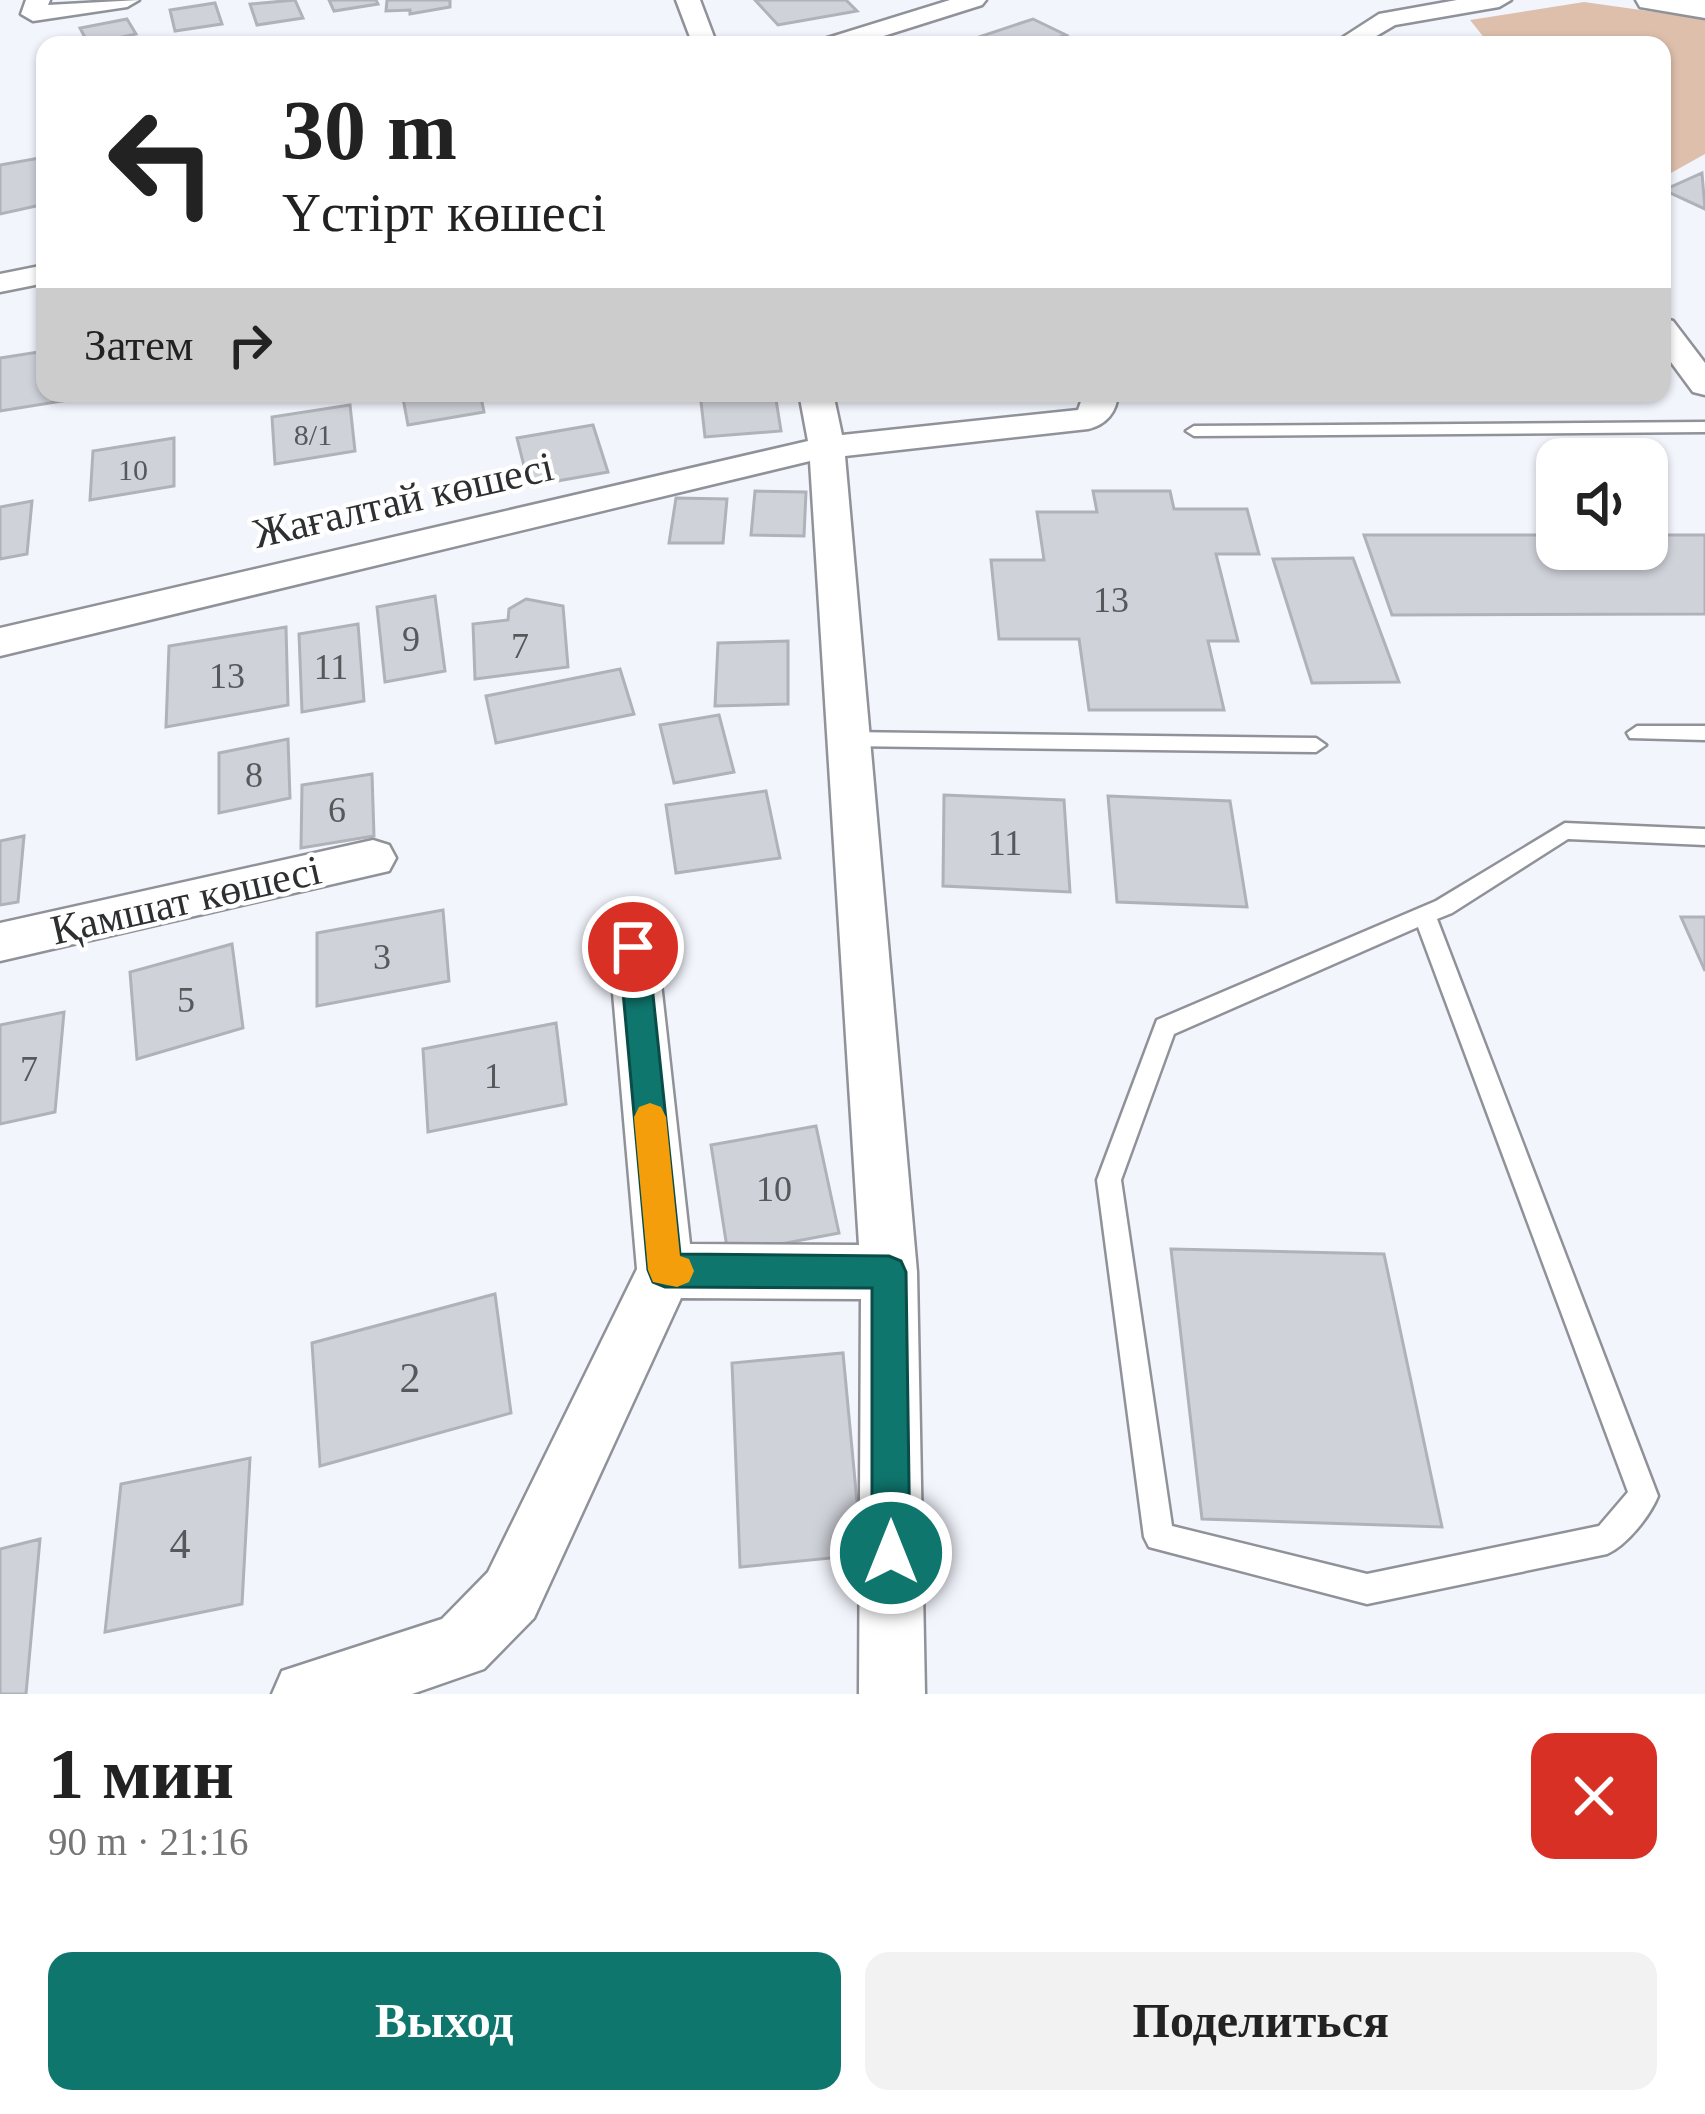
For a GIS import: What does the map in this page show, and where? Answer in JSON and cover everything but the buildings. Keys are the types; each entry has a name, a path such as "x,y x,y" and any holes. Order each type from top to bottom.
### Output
{"street":[{"path":"38,0 32,14 127,0"},
{"path":"688,0 702,36"},
{"path":"859,36 974,0"},
{"path":"1357,36 1388,19 1441,19 1499,0"},
{"path":"1340,12 1340,36"},
{"path":"0,283 36,276"},
{"path":"1671,340 1705,385"},
{"path":"818,402 827,447 889,1272 892,1694"},
{"name":"Жағалтай көшесі","path":"0,642 827,447 1088,419 1100,402"},
{"name":"Қамшат көшесі","path":"0,942 373,858"},
{"path":"305,1694 461,1646 511,1595 665,1270 633,947"},
{"path":"665,1270 889,1272"}],"lane":[{"path":"1194,431 1705,427"},
{"path":"1637,733 1705,733"},
{"path":"848,739 1316,745"},
{"path":"1424,915 1644,1496 1606,1539 1367,1589 1159,1537 1108,1180 1165,1027 1424,915 1565,831 1705,837"}],"shaded area":[{"path":"1584,2 1705,19 1705,154 1671,173 1671,36 1483,36 1470,20"}],"slow traffic":[{"path":"650,1117 665,1270 677,1271"}],"route":[{"path":"633,947 665,1270 889,1272 891,1553"}]}
